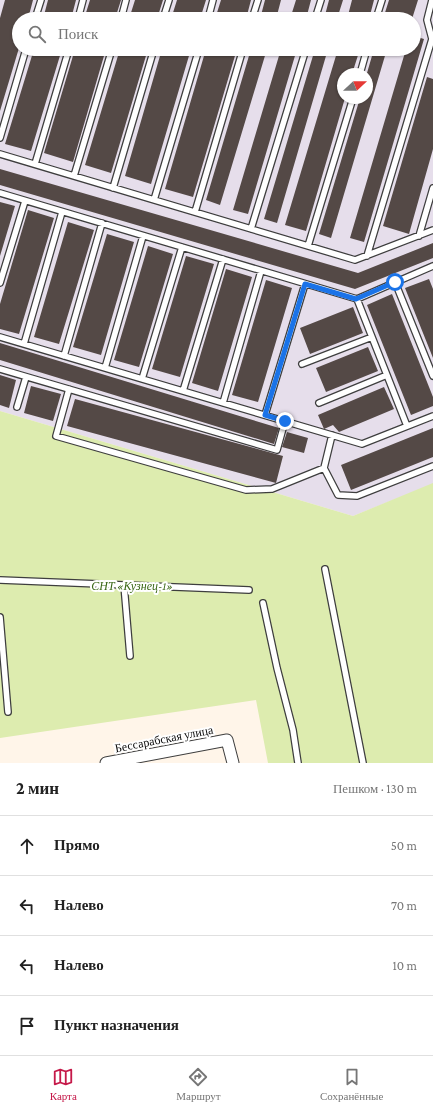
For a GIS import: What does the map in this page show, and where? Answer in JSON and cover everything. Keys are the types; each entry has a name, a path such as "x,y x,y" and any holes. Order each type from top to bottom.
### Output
{"street":[{"name":"Бессарабская улица","path":"106,763 227,740 232,763"}],"lane":[{"path":"37,12 41,0"},
{"path":"80,12 83,0"},
{"path":"123,12 126,0"},
{"path":"165,12 169,0"},
{"path":"210,12 213,0"},
{"path":"254,12 258,0"},
{"path":"317,12 321,0"},
{"path":"378,12 382,0"},
{"path":"366,256 432,41 427,20 432,0"},
{"path":"0,138 24,56"},
{"path":"35,164 67,56"},
{"path":"74,176 110,56"},
{"path":"113,188 152,56"},
{"path":"154,200 197,56"},
{"path":"195,212 241,56"},
{"path":"251,229 304,56"},
{"path":"362,68 365,56"},
{"path":"308,246 351,104"},
{"path":"0,154 355,260 433,230"},
{"path":"419,236 433,188"},
{"path":"0,193 356,299 433,266"},
{"path":"0,283 25,201"},
{"path":"24,344 62,212"},
{"path":"64,356 102,223"},
{"path":"105,368 143,236"},
{"path":"142,379 182,247"},
{"path":"183,391 223,259"},
{"path":"223,403 261,271"},
{"path":"395,282 433,376"},
{"path":"265,415 305,284"},
{"path":"356,299 408,426"},
{"path":"0,337 362,444 433,416"},
{"path":"302,364 372,337"},
{"path":"0,369 277,450 285,421"},
{"path":"319,403 387,375"},
{"path":"17,407 26,377"},
{"path":"69,389 56,436 246,490 272,489 324,468"},
{"path":"332,435 324,468 338,495 357,496 433,466"},
{"path":"325,569 363,763"},
{"path":"0,580 249,590"},
{"path":"124,585 130,656"},
{"path":"263,603 277,668 293,730 298,763"},
{"path":"0,617 8,712"}],"shaded area":[{"path":"0,0 433,0 433,484 353,516 0,411"}],"green space":[{"name":"СНТ «Кузнец-1»","path":"0,411 353,516 433,483 433,763 268,763 256,700 0,738"}],"building":[{"path":"5,0 33,0 30,12 12,12 12,56 17,56 0,111 0,18"},
{"path":"48,0 76,0 73,12 45,12"},
{"path":"90,0 121,0 117,12 86,12"},
{"path":"135,0 163,0 159,12 131,12"},
{"path":"177,0 206,0 202,12 173,12"},
{"path":"221,0 251,0 248,12 217,12"},
{"path":"265,0 281,0 278,12 262,12"},
{"path":"296,0 311,0 308,12 292,12"},
{"path":"329,0 343,0 339,12 326,12"},
{"path":"352,0 374,0 371,12 349,12"},
{"path":"389,0 418,0 414,12 385,12"},
{"path":"421,38 424,39 421,49"},
{"path":"32,56 60,56 31,151 5,144"},
{"path":"73,56 104,56 73,162 44,153"},
{"path":"118,56 146,56 111,173 85,165"},
{"path":"160,56 189,56 151,184 125,176"},
{"path":"204,56 235,56 193,197 165,189"},
{"path":"249,56 265,56 220,205 206,200"},
{"path":"279,56 295,56 248,214 233,210"},
{"path":"313,56 326,56 277,223 264,219"},
{"path":"336,56 358,56 354,68 337,68 337,104 343,104 306,231 285,225"},
{"path":"372,56 385,56 373,96 373,68 368,68"},
{"path":"404,56 419,56 364,242 350,238"},
{"path":"427,77 433,79 433,149 409,234 383,226"},
{"path":"358,104 371,104 331,238 319,234"},
{"path":"0,169 358,273 433,243 433,258 355,289 0,185"},
{"path":"0,202 15,206 0,256"},
{"path":"28,210 54,218 19,334 0,329 0,304"},
{"path":"68,222 94,230 59,344 34,337"},
{"path":"107,234 134,242 101,355 73,347"},
{"path":"148,246 173,254 139,367 114,360"},
{"path":"186,256 214,264 180,377 152,369"},
{"path":"226,269 252,277 218,391 192,383"},
{"path":"429,279 433,289 433,358 405,288"},
{"path":"266,280 292,288 258,402 232,395"},
{"path":"392,294 433,397 433,406 411,415 367,305"},
{"path":"353,307 363,333 310,354 300,328"},
{"path":"0,343 279,428 274,444 0,360"},
{"path":"368,347 378,371 326,392 316,368"},
{"path":"0,375 16,380 9,408 0,405"},
{"path":"31,386 61,394 53,421 24,413"},
{"path":"384,387 394,409 339,432 333,425 324,429 318,415"},
{"path":"75,399 283,456 276,483 67,426"},
{"path":"433,428 433,457 351,490 341,465"},
{"path":"287,432 308,438 304,453 282,447"}],"route":[{"path":"285,421 265,415 305,284 356,299 395,282"}]}
